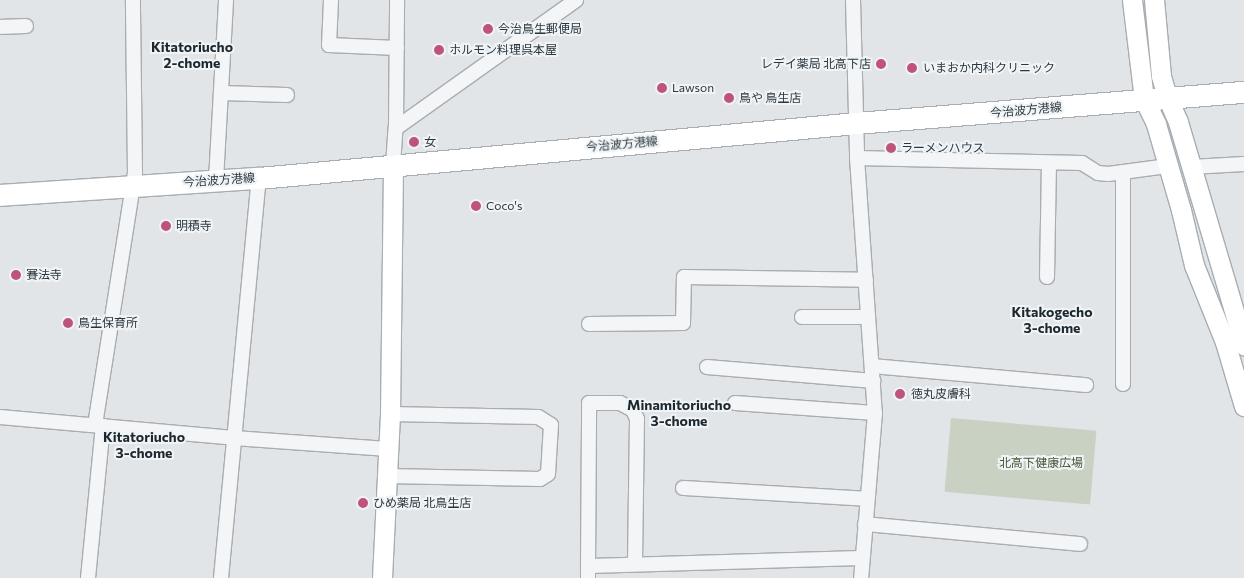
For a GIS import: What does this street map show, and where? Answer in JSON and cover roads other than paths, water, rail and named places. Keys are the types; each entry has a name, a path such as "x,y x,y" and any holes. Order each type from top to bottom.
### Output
{"main road":[{"name":"今治波方港線","path":"0,195 259,178 856,123 1244,92"}],"street":[{"path":"88,578 99,426 133,186 133,0"},
{"path":"216,180 226,0"},
{"path":"331,0 329,45 397,48"},
{"path":"382,578 390,414 392,165 396,128 397,0"},
{"path":"556,0 556,14"},
{"path":"396,128 576,0"},
{"path":"853,0 857,158 875,413 860,578"},
{"path":"1132,0 1144,99 1156,124 1181,210 1194,265 1225,342 1244,406"},
{"path":"1154,0 1161,76 1167,98 1178,122 1244,345"},
{"path":"0,27 26,26"},
{"path":"221,93 287,95"},
{"path":"857,158 1082,163 1098,173 1168,166"},
{"path":"1047,278 1049,163"},
{"path":"1191,167 1244,164"},
{"path":"1123,172 1123,384"},
{"path":"222,578 259,178"},
{"path":"590,324 683,323 684,277 866,280"},
{"path":"802,317 868,317"},
{"path":"872,366 1086,385"},
{"path":"707,367 873,381"},
{"path":"634,564 637,419 633,410 620,403 589,403 588,572 634,564 862,558"},
{"path":"735,403 875,413"},
{"path":"387,476 540,479 548,474 551,425 538,417 390,414"},
{"path":"0,417 234,438 388,449"},
{"path":"682,488 867,499"},
{"path":"865,524 1080,544"}],"place":[{"name":"今治鳥生郵便局","path":"488,29"},
{"name":"ホルモン料理呉本屋","path":"439,50"},
{"name":"レデイ薬局 北高下店","path":"881,64"},
{"name":"いまおか内科クリニック","path":"912,68"},
{"name":"Lawson","path":"662,88"},
{"name":"鳥や 鳥生店","path":"729,98"},
{"name":"女","path":"414,142"},
{"name":"ラーメンハウス","path":"891,148"},
{"name":"Coco's","path":"476,206"},
{"name":"明積寺","path":"166,226"},
{"name":"賽法寺","path":"16,275"},
{"name":"鳥生保育所","path":"68,323"},
{"name":"徳丸皮膚科","path":"900,394"},
{"name":"ひめ薬局 北鳥生店","path":"363,503"}],"district":[{"name":"Kitatoriucho 2-chome","path":"192,56"},
{"name":"Kitakogecho 3-chome","path":"1052,320"},
{"name":"Minamitoriucho 3-chome","path":"679,414"},
{"name":"Kitatoriucho 3-chome","path":"144,446"}],"park label":[{"name":"北高下健康広場","path":"1041,463"}]}
